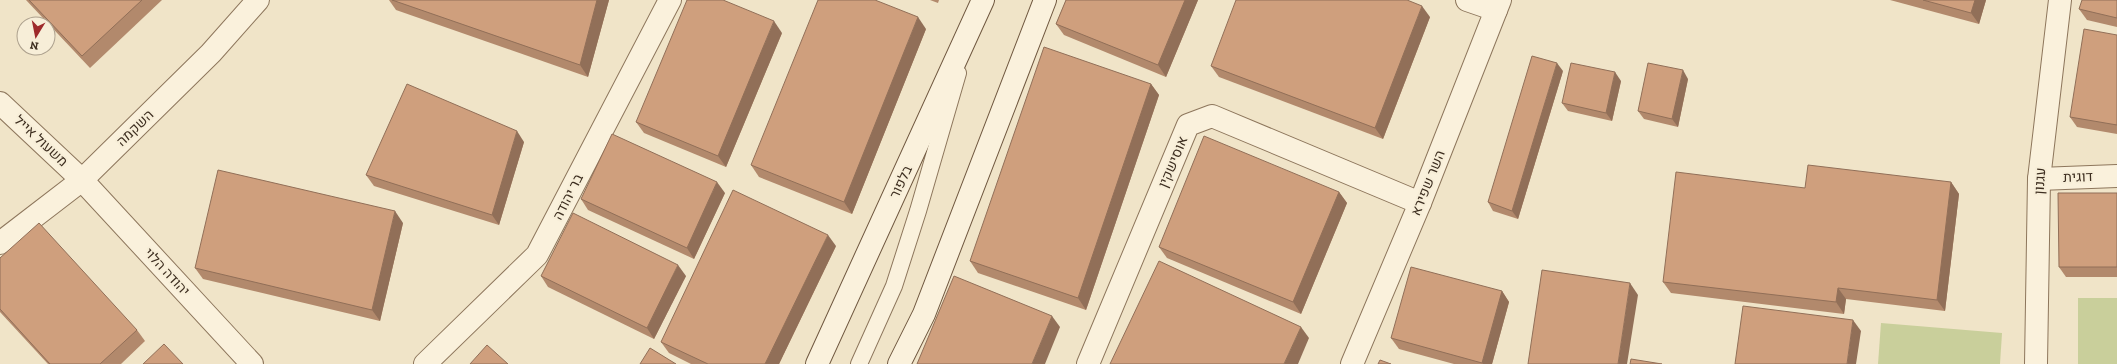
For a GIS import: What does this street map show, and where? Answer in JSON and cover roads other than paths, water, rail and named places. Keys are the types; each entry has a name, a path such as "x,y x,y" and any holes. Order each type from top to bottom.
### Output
{"street":[{"name":"השקמה","path":"0,243 82,180 211,53 258,0"},
{"name":"בר יהודה","path":"425,364 537,255 670,0"},
{"name":"בלפור","path":"817,364 971,31 983,0"},
{"path":"899,364 924,314 1045,0"},
{"path":"1467,0 1498,5"},
{"name":"עגנון","path":"2036,364 2039,179 2060,0"},
{"name":"השר שפירא","path":"1352,364 1420,204 1498,5"},
{"name":"משעול אייל","path":"0,103 82,180"},
{"name":"אוסישקין","path":"1088,364 1188,125 1212,116 1420,204"},
{"name":"דוגית","path":"2039,179 2117,176"},
{"name":"יהודה הלוי","path":"82,180 252,364"}],"lane":[{"path":"859,364 894,286 918,211 971,31"}]}
